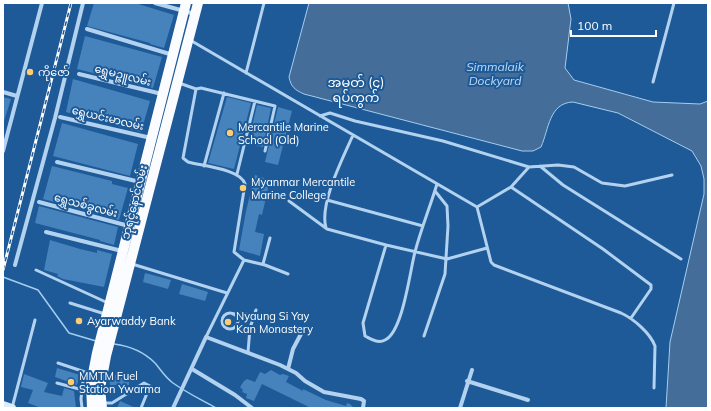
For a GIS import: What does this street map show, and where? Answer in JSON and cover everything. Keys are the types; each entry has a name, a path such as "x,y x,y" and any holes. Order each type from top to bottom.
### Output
{"main road":[{"name":"ဘုရင့်နောင်လမ်း","path":"91,400 93,374 107,337 112,316 119,307 198,3"},
{"name":"ဘုရင့်နောင်လမ်း","path":"112,316 109,304 185,7"},
{"name":"ဘုရင့်နောင်လမ်း","path":"91,400 93,374"},
{"path":"3,405 12,408"}],"street":[{"path":"3,151 42,3"},
{"path":"15,265 55,118 83,3"},
{"path":"155,3 185,7 195,14"},
{"path":"87,30 173,56"},
{"path":"177,36 188,39"},
{"name":"ရွှေမဉ္ဇူလမ်း","path":"79,74 162,94"},
{"path":"3,92 17,96"},
{"name":"ရွှေယင်းမာလမ်း","path":"60,117 151,138"},
{"path":"57,162 150,185"},
{"name":"ရွှေသစ်ခွလမ်း","path":"39,202 139,228"},
{"path":"46,232 122,251 132,258"},
{"path":"288,369 293,349 302,332"},
{"path":"173,408 183,383 192,369 206,337 248,352 288,369 324,392 361,399 364,401 363,408"},
{"path":"192,369 235,395 252,408"},
{"path":"460,408 467,381 472,370"},
{"path":"467,381 528,400"}],"lane":[{"path":"246,73 264,3"},
{"path":"653,82 674,3"},
{"path":"188,39 477,207 491,262 498,267 631,318 653,341 655,346 654,388"},
{"path":"178,83 196,89 201,88 272,105 276,108 265,151"},
{"path":"196,89 182,158 188,162 237,174 244,179 245,184 234,252 244,260 263,264 288,274"},
{"path":"204,166 224,93"},
{"path":"237,174 255,101"},
{"path":"320,116 330,113 355,121 443,141 529,166 574,167 602,183 625,186 672,175"},
{"path":"327,229 324,220 328,200 353,135"},
{"path":"477,207 511,187 529,166"},
{"path":"540,166 563,185 681,259"},
{"path":"386,246 363,323 365,336 379,342 386,340 394,331 407,294 415,252 437,184"},
{"path":"511,187 651,284 652,289 631,318"},
{"path":"424,336 445,274 447,259 447,206 434,192"},
{"path":"328,200 423,226"},
{"path":"289,201 327,229 386,246 447,259 487,248"},
{"path":"263,264 270,238"},
{"path":"132,258 228,293"},
{"path":"206,337 244,260"},
{"path":"36,270 109,304 119,307"},
{"path":"70,302 112,316"},
{"path":"248,352 250,328 256,310"},
{"path":"233,314 237,318 237,324 232,328 226,328 222,324 222,318 227,314 243,313 253,317"},
{"path":"12,408 35,320"},
{"path":"58,363 93,374"},
{"path":"57,383 91,400 112,403 144,383 150,386 141,408"},
{"path":"82,408 91,400"}],"water":[{"name":"Simmalaik Dockyard","path":"309,3 568,3 571,19 565,68 574,80 653,102 700,104 708,101 708,408 666,408 670,342 704,194 704,179 701,166 692,151 618,113 573,102 565,103 554,112 541,147 533,151 522,151 304,94 294,88 289,77"}],"building":[{"path":"94,3 135,3 174,15 164,48 87,26"},
{"path":"85,36 162,57 153,88 77,69"},
{"path":"73,79 150,101 141,132 66,112"},
{"path":"3,97 11,99 4,121 3,121"},
{"name":"Mercantile Marine School (Old)","path":"227,97 251,103 234,169 208,163"},
{"path":"257,105 271,108 263,147 248,144"},
{"path":"278,107 292,111 278,165 265,162"},
{"path":"62,123 138,144 130,176 53,156"},
{"path":"52,166 112,181 112,184 128,188 119,220 43,199"},
{"path":"255,175 270,180 262,215 259,214 255,232 264,234 260,256 239,250 246,211"},
{"path":"39,206 118,227 114,245 35,223"},
{"path":"50,240 97,253 97,250 112,254 104,287 63,279 57,276 58,274 44,270"},
{"path":"145,273 171,280 168,289 143,282"},
{"path":"182,284 208,292 205,301 179,294"},
{"path":"57,368 80,375 77,385 55,377"},
{"path":"271,370 280,375 283,374 289,376 286,382 303,391 303,389 326,400 346,406 347,403 350,404 354,408 311,408 262,384 254,401 246,398 247,394 242,392 243,390 240,387 244,381 247,379 255,382 260,372 265,374"},
{"path":"24,374 48,383 44,392 62,396 64,388 74,391 76,408 41,408 28,403 33,390 21,387"},
{"path":"109,375 129,375 129,385 110,385"},
{"path":"120,401 136,408 117,408"}],"waterway":[{"path":"3,277 38,290 69,333 96,341"},
{"path":"114,344 131,348 146,355 173,383 216,408"}],"railway":[{"path":"3,270 71,3"}],"place":[{"name":"ကိုဇော်","path":"30,72"},
{"name":"Mercantile Marine School (Old)","path":"230,133"},
{"name":"Myanmar Mercantile Marine College","path":"243,188"},
{"name":"Ayarwaddy Bank","path":"79,321"},
{"name":"Nyaung Si Yay Kan Monastery","path":"228,322"},
{"name":"MMTM Fuel Station Ywarma","path":"71,382"}],"district":[{"name":"အမှတ် (၄) ရပ်ကွက်","path":"356,90"}]}
